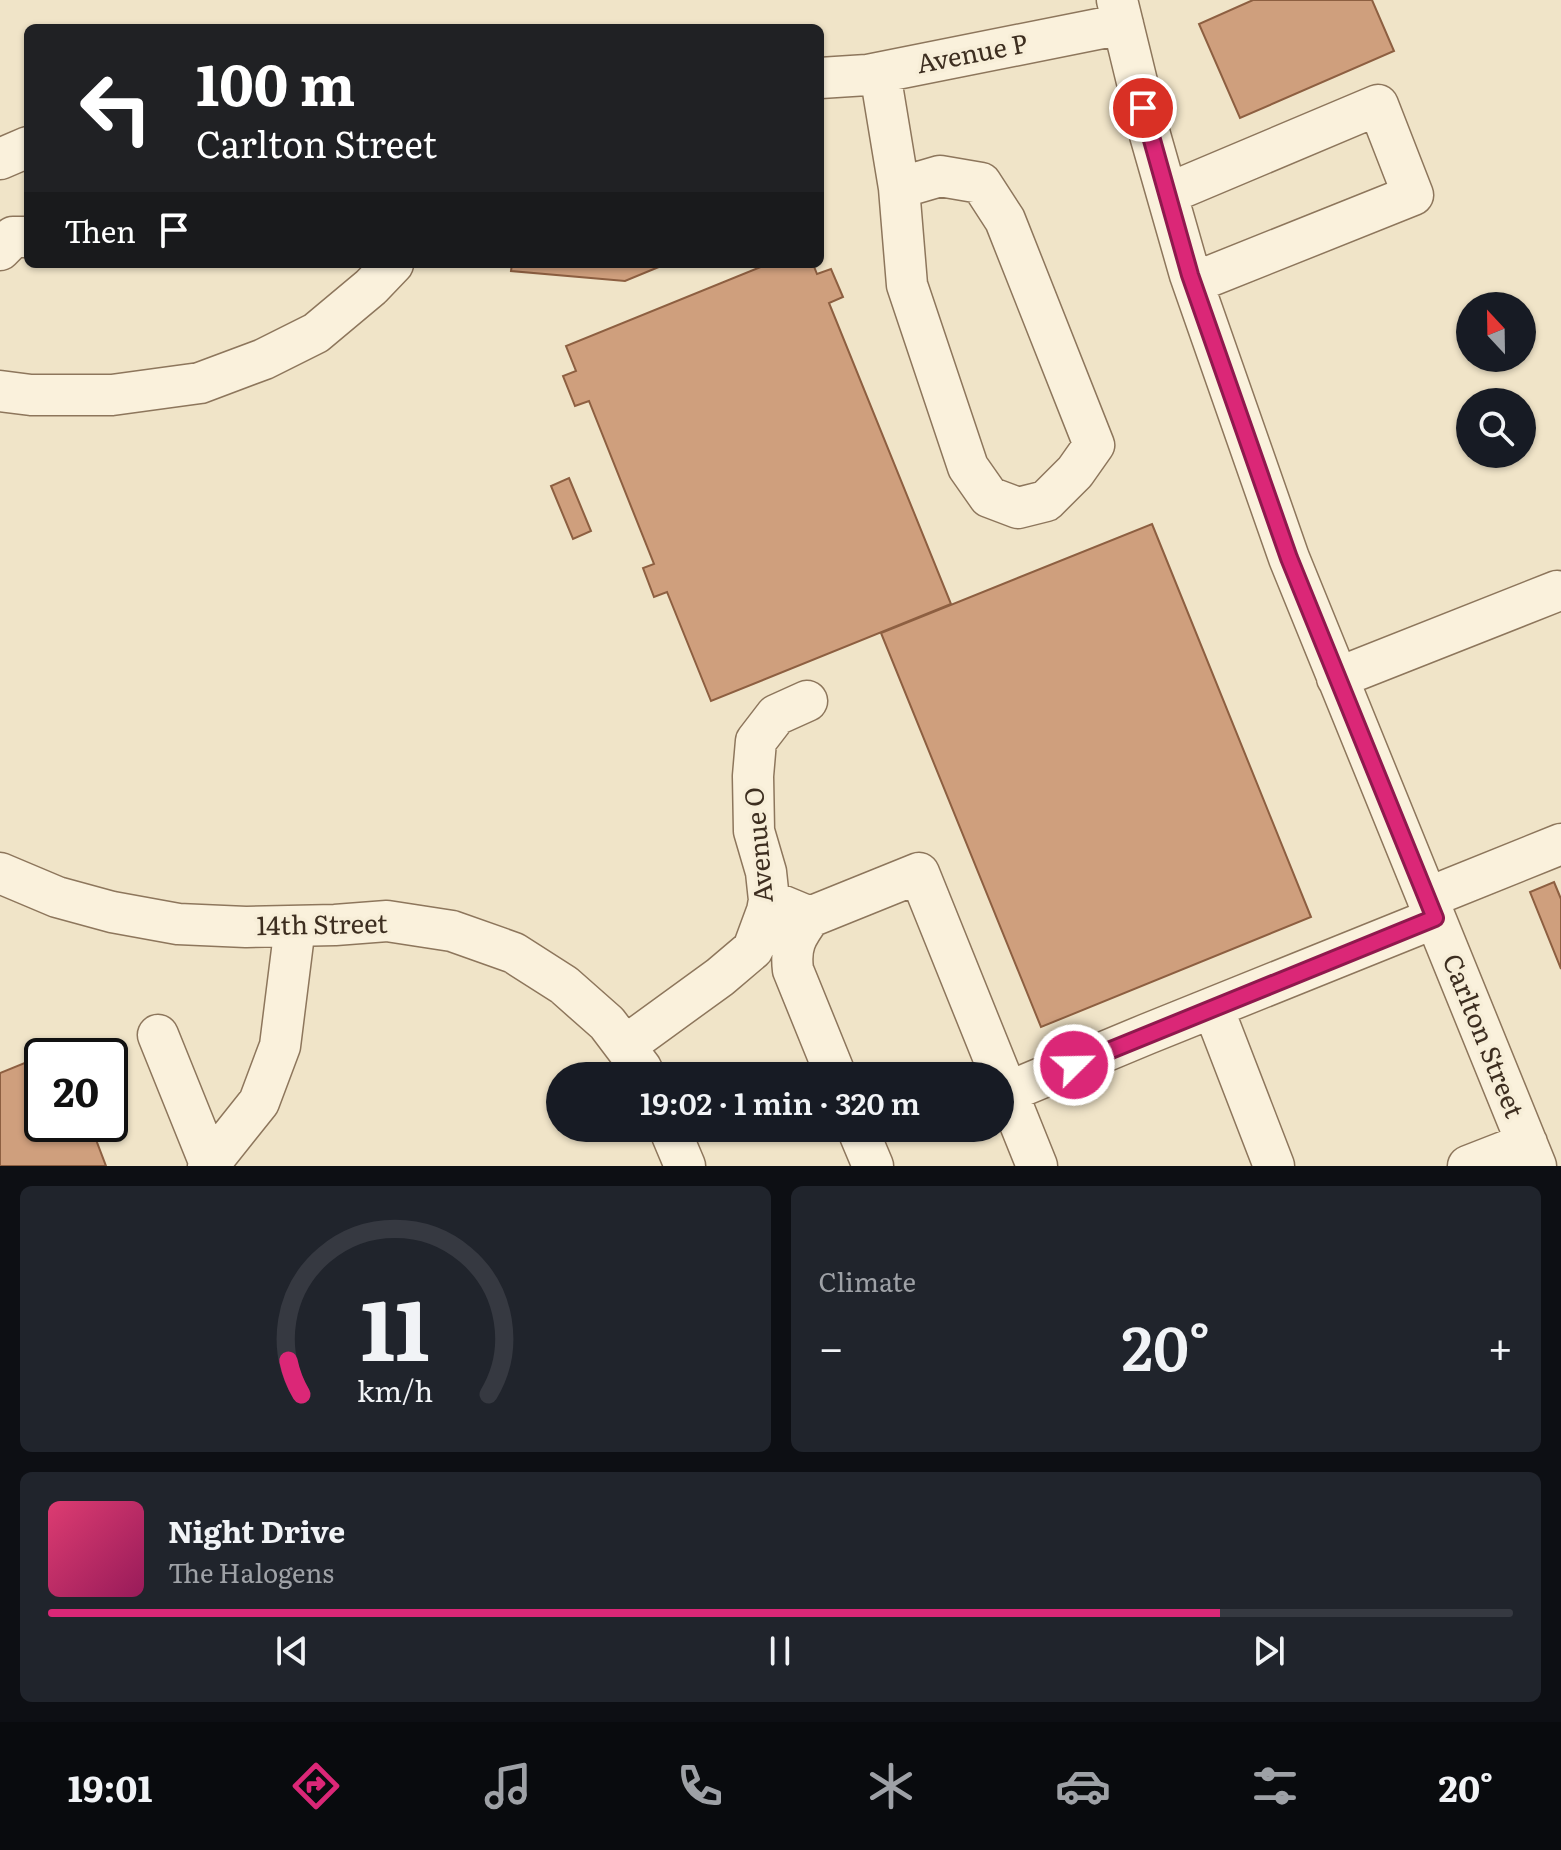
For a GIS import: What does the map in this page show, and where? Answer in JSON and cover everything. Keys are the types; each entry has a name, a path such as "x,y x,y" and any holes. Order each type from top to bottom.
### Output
{"street":[{"name":"Avenue P","path":"824,78 880,73 1120,12"},
{"name":"Carlton Street","path":"1120,12 1150,135 1193,283 1289,558 1532,1154"},
{"path":"880,73 899,188 907,285 968,467 989,497 1018,508 1046,501 1075,472 1094,445 1005,220 981,183 940,176 899,188"},
{"path":"1167,194 1378,105 1413,195 1193,283"},
{"path":"0,159 24,149"},
{"path":"0,250 13,237 24,237"},
{"path":"0,391 31,395 112,395 200,383 264,359 316,333 389,268"},
{"path":"1337,678 1557,591"},
{"name":"Avenue O","path":"635,1061 720,977 753,949 769,900 766,872 754,831 756,741 776,715 807,701"},
{"path":"1014,1090 1213,1008 1431,908 1561,844"},
{"name":"14th Street","path":"0,873 57,897 112,912 178,924 246,927 387,921 452,931 514,953 564,985 607,1023 635,1061"},
{"path":"830,1062 793,970 793,943 810,917 919,873 996,1062"},
{"path":"769,900 810,917"},
{"path":"209,1165 259,1102 280,1046 295,926"},
{"path":"1213,1008 1274,1166"},
{"path":"158,1035 209,1165"},
{"path":"1014,1107 1037,1166"},
{"path":"675,1142 685,1166"},
{"path":"863,1142 873,1166"},
{"path":"1468,1166 1532,1154"}],"building":[{"path":"1253,0 1372,0 1394,51 1240,118 1199,24"},
{"path":"511,268 656,268 625,281 511,271"},
{"path":"758,268 815,268 817,274 831,269 843,297 829,303 951,604 711,701 667,592 654,597 643,568 654,564 589,401 575,406 563,376 576,371 566,346"},
{"path":"569,478 591,531 573,539 551,486"},
{"path":"1152,524 1311,917 1041,1027 881,633"},
{"path":"1554,882 1561,899 1561,969 1530,892"},
{"path":"24,1063 24,1142 97,1142 106,1166 0,1166 0,1073"}],"route":[{"path":"1074,1065 1435,918 1289,558 1190,275 1143,108"}]}
